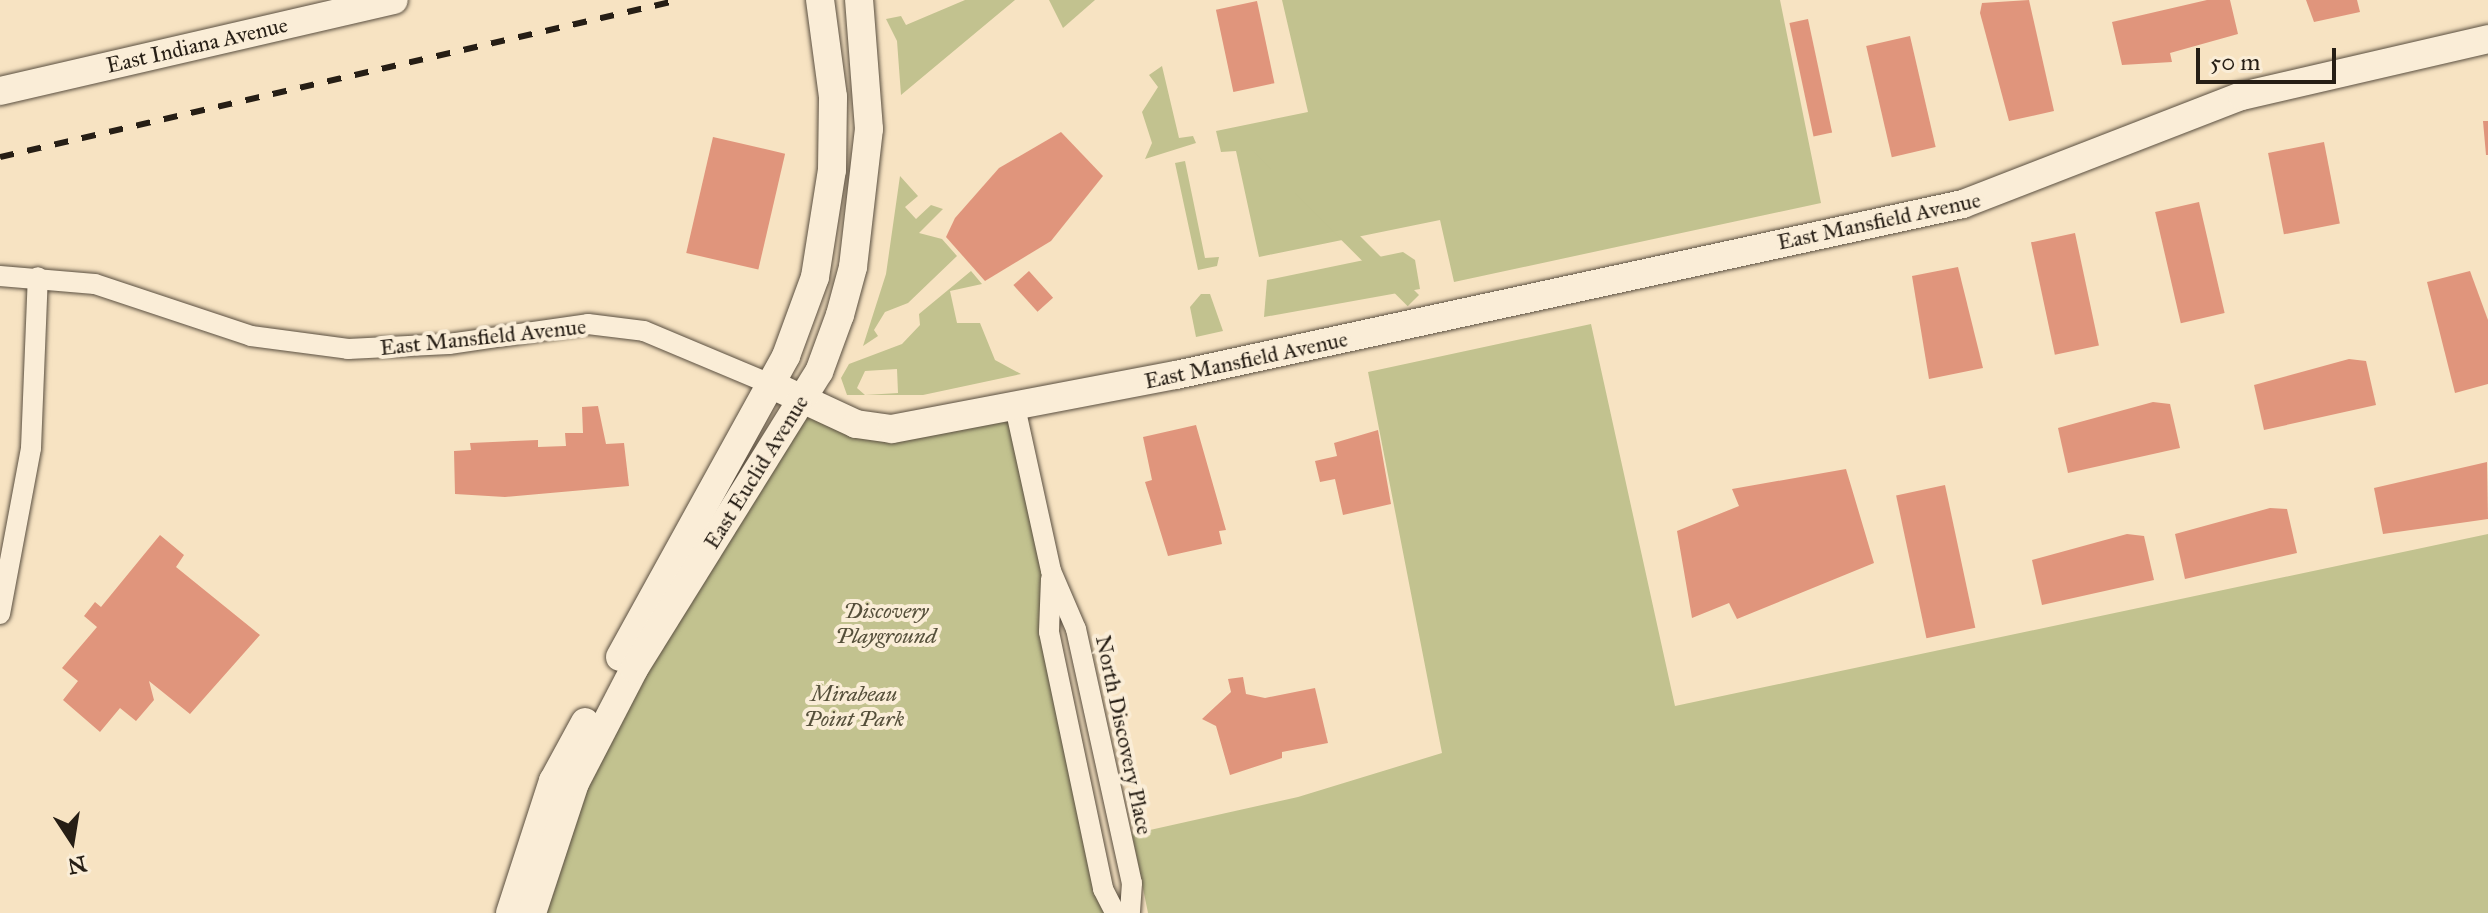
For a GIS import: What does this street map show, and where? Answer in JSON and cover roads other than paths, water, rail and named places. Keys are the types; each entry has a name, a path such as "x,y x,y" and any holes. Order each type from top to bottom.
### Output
{"street":[{"name":"East Indiana Avenue","path":"0,91 394,0"},
{"name":"East Euclid Avenue","path":"510,913 553,781 770,384 815,277 829,206 833,97 820,0"},
{"name":"East Euclid Avenue","path":"532,913 575,783 634,669 801,401 840,315 864,195 869,116 859,0"},
{"name":"East Mansfield Avenue","path":"0,276 38,277 135,293 251,336 336,348 449,344 588,324 644,331 856,424 892,429 1015,407 1963,204 2242,96 2488,39"},
{"path":"0,614 31,448 38,277"},
{"name":"North Discovery Place","path":"1015,407 1051,571 1076,629 1132,883 1130,913"},
{"name":"North Discovery Place","path":"1051,571 1049,632 1103,889 1115,913"}],"railway":[{"path":"0,157 679,0"}],"park label":[{"name":"Discovery Playground","path":"886,622"},
{"name":"Mirabeau Point Park","path":"854,706"}]}
